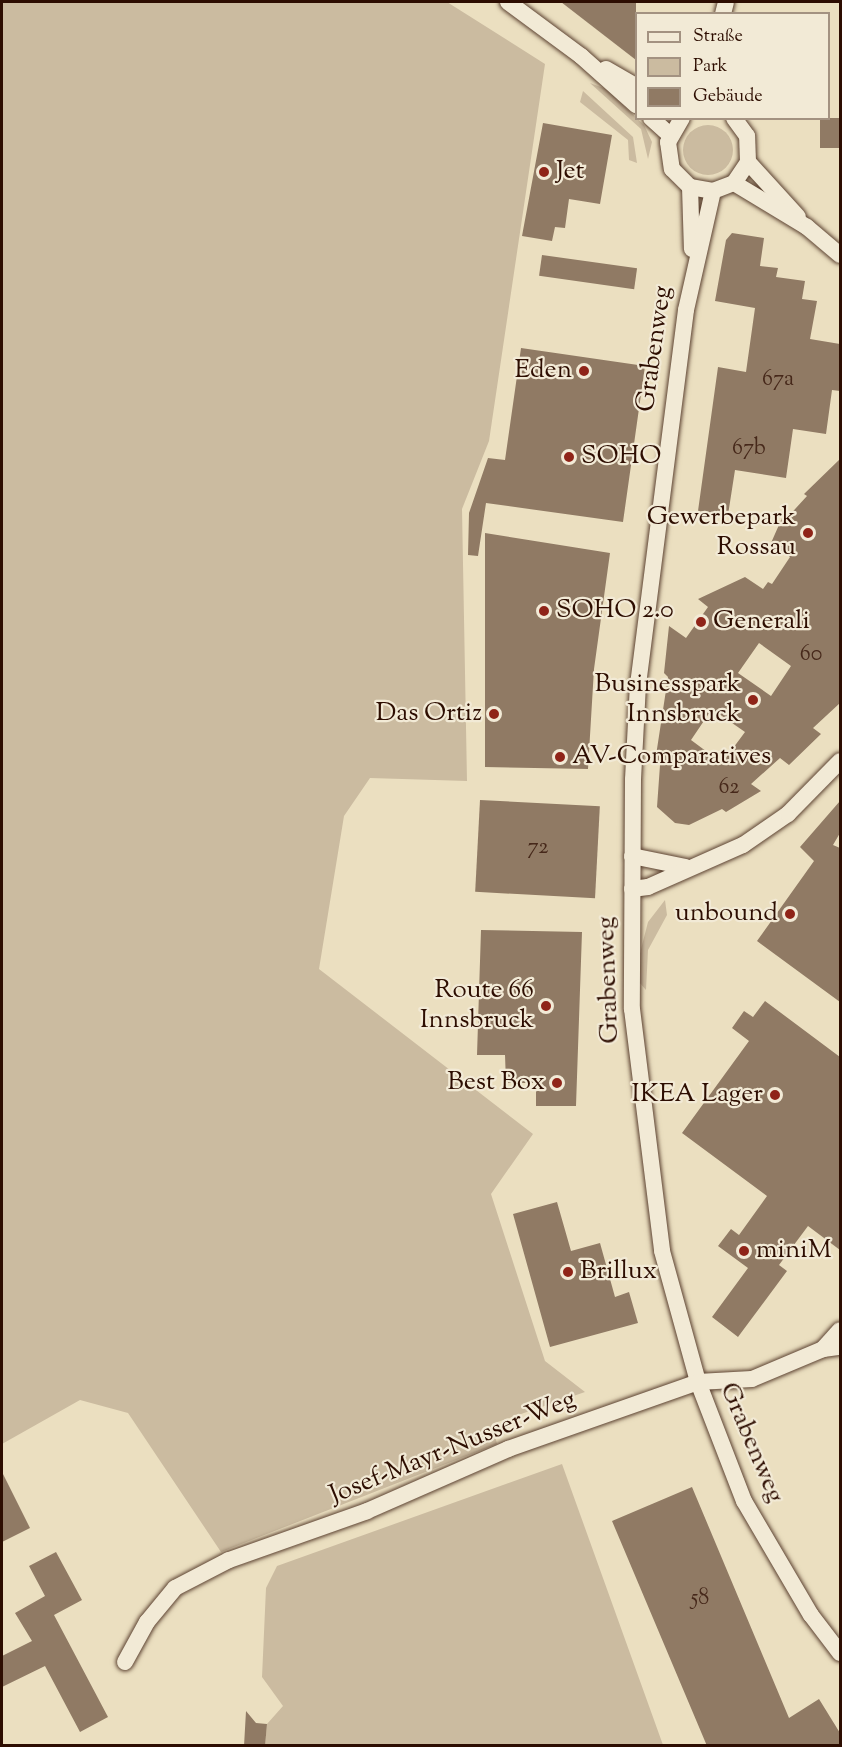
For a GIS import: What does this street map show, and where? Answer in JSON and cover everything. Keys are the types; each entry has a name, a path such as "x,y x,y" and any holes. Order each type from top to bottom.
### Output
{"street":[{"path":"508,2 581,56 635,104"},
{"path":"581,56 635,85"},
{"path":"653,120 670,135"},
{"path":"681,120 670,135 668,156 672,170 690,187 713,191 734,183 748,162 747,136 735,120"},
{"path":"748,162 807,227 840,255"},
{"path":"734,183 807,227"},
{"name":"Grabenweg","path":"690,187 693,266"},
{"name":"Grabenweg","path":"713,191 693,266 638,684 632,856 632,1009 662,1251 698,1382 744,1502 811,1615 840,1653"},
{"path":"632,889 648,887 686,867 743,845 788,814 840,761"},
{"path":"632,856 686,867"},
{"path":"823,1349 840,1330"},
{"name":"Josef-Mayr-Nusser-Weg","path":"125,1662 147,1622 175,1588 229,1560 366,1511 508,1449 698,1382 752,1379 823,1349 840,1347"}],"green space":[{"path":"2,2 447,2 545,64 489,441 462,509 467,781 370,778 344,816 319,969 533,1134 491,1194 545,1361 585,1392 492,1424 497,1444 221,1552 128,1413 80,1400 2,1444"},
{"path":"590,83 606,89 635,116 635,120 639,120 644,125 652,142 648,159 641,129"},
{"path":"583,91 633,137 637,163 629,160 628,140 580,102"},
{"path":"703,125 713,125 726,132 733,145 733,155 726,168 713,175 703,175 694,171 687,164 683,155 683,145 687,136 694,129"},
{"path":"665,900 667,915 648,950 646,990 639,982 640,953 648,922"},
{"path":"562,1464 663,1745 265,1745 267,1724 283,1706 262,1677 266,1588 277,1566"}],"building":[{"path":"561,2 636,2 635,59"},
{"path":"840,118 840,148 820,148 820,120"},
{"path":"543,123 612,135 600,204 569,199 565,228 555,227 552,241 522,236"},
{"path":"732,233 764,238 760,266 778,268 776,277 805,281 802,299 817,301 810,339 840,344 840,391 832,390 826,434 793,429 786,478 735,470 728,515 698,511 718,367 746,372 755,308 715,301 726,240"},
{"path":"542,255 637,268 634,289 539,276"},
{"name":"SOHO","path":"521,348 645,366 623,522 486,503 478,556 468,555 469,513 488,458 505,460"},
{"name":"Businesspark Innsbruck","path":"840,459 840,703 813,728 821,734 789,765 780,758 751,784 761,791 726,812 722,809 689,825 675,823 657,807 660,765 655,762 668,677 664,673 669,626 686,638 708,607 698,599 745,577 763,589 768,582 772,584 790,557 771,543 782,518 785,520 807,496 804,494","holes":["759,643 791,666 771,696 738,673","712,709 745,732 722,763 691,740"]},
{"name":"SOHO 2.0","path":"485,533 610,553 594,669 588,769 485,767"},
{"path":"480,800 600,806 595,898 475,892"},
{"path":"840,801 840,833 833,845 840,848 840,1002 757,941 814,861 800,847"},
{"path":"481,930 582,932 576,1106 536,1106 536,1083 506,1083 505,1055 477,1055"},
{"name":"IKEA Lager","path":"765,1001 840,1057 840,1250 808,1226 779,1265 787,1271 738,1337 712,1317 748,1268 718,1246 731,1229 739,1235 767,1196 682,1133 749,1041 732,1028 744,1011 753,1017"},
{"name":"Brillux","path":"557,1202 571,1251 600,1243 615,1297 629,1292 638,1323 550,1347 513,1214"},
{"path":"2,1472 30,1528 2,1542"},
{"path":"692,1487 789,1718 819,1699 840,1733 840,1746 707,1746 612,1521"},
{"path":"56,1552 82,1600 54,1615 108,1717 80,1732 45,1666 2,1687 2,1656 32,1641 15,1613 45,1596 29,1566"},
{"path":"246,1711 256,1723 267,1724 265,1746 244,1746"}],"place":[{"name":"Jet","path":"544,172"},
{"name":"Eden","path":"584,371"},
{"name":"SOHO","path":"569,457"},
{"name":"Gewerbepark Rossau","path":"808,533"},
{"name":"SOHO 2.0","path":"544,611"},
{"name":"Generali","path":"701,622"},
{"name":"Businesspark Innsbruck","path":"753,700"},
{"name":"Das Ortiz","path":"494,714"},
{"name":"AV-Comparatives","path":"560,757"},
{"name":"unbound","path":"790,914"},
{"name":"Route 66 Innsbruck","path":"546,1006"},
{"name":"Best Box","path":"557,1083"},
{"name":"IKEA Lager","path":"775,1095"},
{"name":"miniM","path":"744,1251"},
{"name":"Brillux","path":"568,1272"}]}
